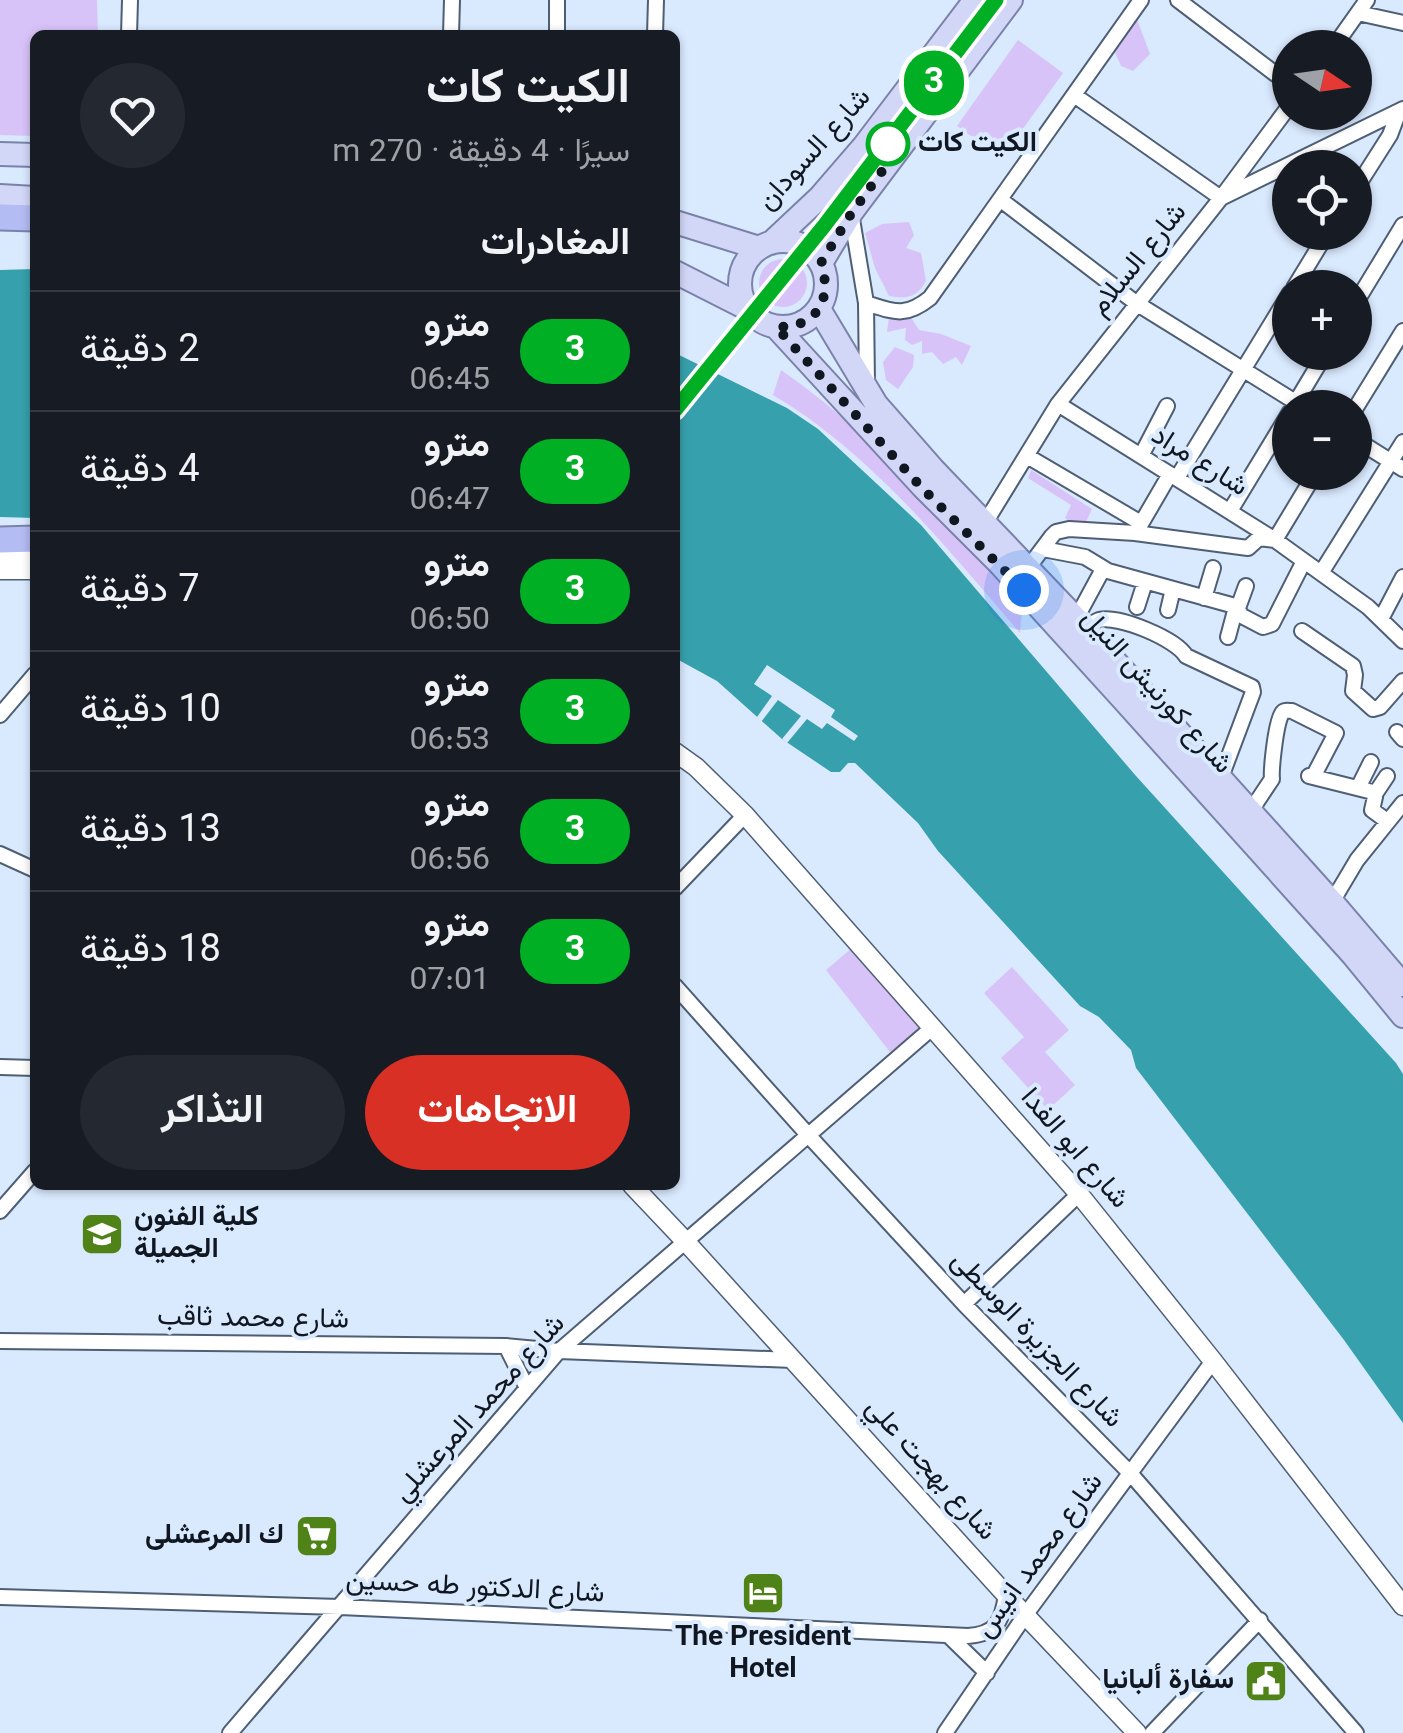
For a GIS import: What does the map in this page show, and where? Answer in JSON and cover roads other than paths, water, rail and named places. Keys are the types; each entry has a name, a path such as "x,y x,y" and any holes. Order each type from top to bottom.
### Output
{"highway":[{"path":"0,216 30,218"},
{"path":"0,540 30,539"}],"main road":[{"name":"شارع السودان","path":"765,245 820,197 864,146 975,0"},
{"path":"821,263 851,214 1011,0"},
{"path":"0,154 30,155"},
{"path":"0,170 30,170"},
{"path":"0,196 30,198"},
{"path":"680,228 765,245 785,241 812,252 826,278 826,294 820,308 800,324 776,327 755,318 742,297 743,270 749,258 765,245"},
{"path":"680,275 748,309"},
{"name":"شارع كورنيش النيل","path":"820,308 876,404 1081,624 1403,985"},
{"name":"شارع كورنيش النيل","path":"776,327 922,488 1060,630 1354,956 1403,1016"}],"street":[{"path":"128,30 130,0"},
{"path":"451,30 452,0"},
{"path":"556,30 557,0"},
{"path":"655,30 656,0"},
{"path":"866,303 906,312 930,298 1141,0"},
{"path":"1178,0 1272,72"},
{"path":"1345,30 1363,6 1403,23"},
{"path":"1074,95 1221,198 1272,129"},
{"path":"1372,163 1401,110"},
{"name":"شارع السلام","path":"985,523 1058,404 1221,198 1401,110"},
{"path":"1000,200 1136,303 1272,390"},
{"path":"851,214 866,303 867,390"},
{"path":"1372,276 1403,225"},
{"path":"1138,528 1272,322"},
{"path":"1367,390 1401,338"},
{"name":"شارع مراد","path":"1058,404 1275,540 1351,594 1403,641"},
{"path":"1140,456 1167,406"},
{"path":"1321,572 1397,465 1403,442"},
{"path":"1230,511 1272,445"},
{"path":"1372,450 1397,465"},
{"path":"1027,456 1138,528"},
{"path":"1028,568 1052,536 1062,530 1138,528 1248,548 1259,538 1275,540 1305,490"},
{"path":"1043,550 1085,557 1103,569 1237,608 1242,616 1263,626 1269,626 1304,561"},
{"path":"0,554 30,554"},
{"path":"1204,598 1213,568"},
{"path":"1081,624 1103,569"},
{"path":"0,570 30,570"},
{"path":"1381,619 1403,577"},
{"path":"1138,607 1145,582"},
{"path":"1228,637 1246,586"},
{"path":"1168,610 1173,589"},
{"path":"1081,624 1102,620 1132,624 1180,647 1186,656 1251,686 1253,692 1220,780"},
{"path":"1302,631 1353,666 1353,691 1373,709 1380,708 1403,681"},
{"path":"0,715 30,680"},
{"path":"1250,812 1272,779 1276,733 1286,710 1336,733 1311,777 1375,794"},
{"name":"شارع ابو الفدا","path":"680,756 745,815 1078,1194 1403,1606"},
{"path":"1358,788 1371,762"},
{"path":"1387,821 1372,810 1375,794 1388,776"},
{"path":"1332,902 1358,860 1403,803"},
{"path":"680,883 745,815"},
{"path":"0,854 30,868"},
{"name":"شارع الجزيرة الوسطى","path":"680,992 964,1304 1130,1473 1356,1733"},
{"name":"شارع محمد المرعشلي","path":"230,1733 560,1351 932,1028"},
{"path":"0,1066 30,1068"},
{"path":"0,1210 30,1177"},
{"name":"شارع بهجت علي","path":"637,1190 1006,1596 1137,1733"},
{"path":"964,1304 1078,1194"},
{"name":"شارع محمد ثاقب","path":"0,1341 506,1346 793,1360"},
{"path":"506,1346 527,1388"},
{"name":"شارع محمد انيس","path":"945,1733 1026,1614 1213,1361"},
{"name":"شارع الدكتور طه حسين","path":"0,1597 340,1607 982,1635 995,1627 1003,1615 1006,1596"},
{"path":"1152,1733 1260,1620"},
{"path":"948,1635 987,1673"}],"water":[{"path":"30,269 30,518 0,517 0,270"},
{"path":"680,355 787,408 818,429 921,525 1136,776 1396,1063 1403,1074 1403,1423 1136,1068 1131,1050 1099,1017 1080,1006 938,851 918,823 855,763 848,763 840,772 831,772 782,739 717,681 680,661"}],"metro line":[{"name":"3","path":"680,404 890,142 996,0"}],"place":[{"name":"الکيت کات","path":"888,144"},
{"name":"كلية الفنون الجميلة","path":"102,1234"},
{"name":"ك المرعشلى","path":"317,1536"},
{"name":"The President Hotel","path":"763,1593"},
{"name":"سفارة ألبانيا","path":"1266,1681"}]}
